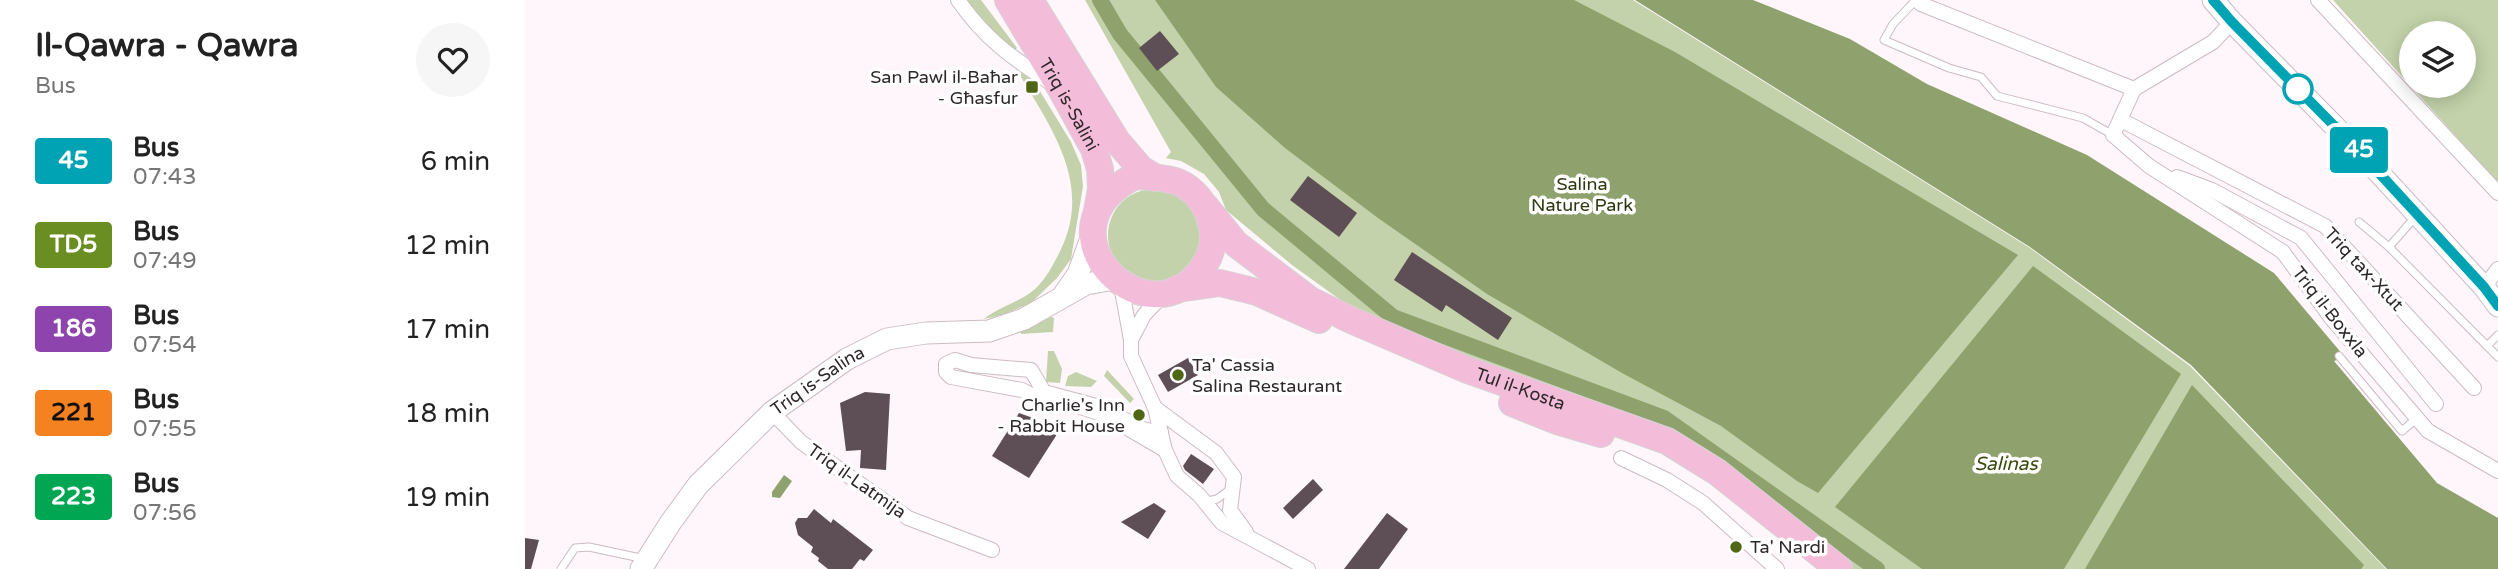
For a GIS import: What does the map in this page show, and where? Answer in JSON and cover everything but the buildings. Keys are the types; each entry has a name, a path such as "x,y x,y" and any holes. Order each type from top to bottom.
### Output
{"highway":[{"name":"Triq is-Salini","path":"1008,0 1084,129 1100,169 1101,189 1095,223"},
{"name":"Triq is-Salini","path":"1030,0 1117,141 1141,169 1156,178"},
{"path":"1135,176 1156,178 1177,182 1196,194 1206,207 1212,247 1195,277 1171,291 1139,292 1118,282 1102,264 1095,248 1095,223 1105,198 1118,185 1135,176"},
{"name":"Tul il-Kosta","path":"1206,207 1236,244 1310,300 1465,369 1667,441 1717,472 1839,569"},
{"name":"Tul il-Kosta","path":"1171,291 1220,283 1257,292 1419,367 1557,421 1648,448 1676,460 1726,493 1821,569"}],"main road":[{"path":"2213,0 2491,290 2498,306"},
{"name":"Triq is-Salina","path":"1058,301 1078,274 1095,223"},
{"name":"Triq is-Salina","path":"643,564 698,485 772,412 848,359 887,339 926,333 989,331 1024,319 1086,284 1118,282"}],"street":[{"path":"958,0 988,38 1009,56 1061,89"},
{"path":"1917,0 1921,4 2134,89"},
{"path":"2318,0 2498,193"},
{"path":"2113,135 2134,89 2213,42 2232,22"},
{"name":"Triq tax-Xtut","path":"2121,120 2325,226 2474,388"},
{"name":"Triq il-Boxxla","path":"2113,135 2149,166 2283,252 2332,319 2428,431 2498,471"},
{"name":"Triq il-Boxxla","path":"2149,166 2212,190 2301,238 2437,404"},
{"path":"2491,290 2498,269"},
{"path":"1118,282 1131,340 1131,356 1155,408 1165,450 1177,476 1222,523 1308,569"},
{"path":"1131,340 1144,315 1171,291"},
{"path":"1161,432 1145,430 1100,407 1044,392 1031,370 971,366 955,360 946,364 946,372 951,377 1022,390 1043,401 1077,406 1105,415 1165,450"},
{"path":"1155,408 1216,453 1234,477 1230,510 1249,536"},
{"name":"Triq il-Latmija","path":"772,412 801,442 908,518 992,550"},
{"path":"1621,458 1667,480 1703,503 1777,569"}],"lane":[{"path":"1917,0 1893,24 1884,40 1949,68 1981,77 1997,96 2083,118 2113,135"},
{"path":"2389,247 2417,215"},
{"path":"2360,222 2389,247 2498,357"},
{"path":"2487,346 2498,335"},
{"path":"2339,356 2402,431 2417,418"},
{"path":"1203,502 1217,499 1233,487"},
{"path":"561,569 575,548 589,547 643,564"}],"green space":[{"path":"966,0 981,0 1017,48 1015,50 984,24"},
{"name":"Salina Nature Park","path":"1085,0 1633,0 2030,248 2190,366 2386,569 1852,569 1731,478 1353,309 1292,265 1226,210 1219,192 1204,174 1181,161 1166,158 1171,152"},
{"path":"2333,0 2498,0 2498,183 2421,98 2476,98 2476,21 2399,21 2399,73"},
{"path":"1014,65 1032,78 1071,142 1081,165 1083,186 1071,259 1057,278 1031,303 984,319 1039,285 1059,254 1070,224 1072,199 1062,153"},
{"path":"1154,189 1172,192 1187,202 1197,217 1200,235 1197,253 1187,268 1172,278 1154,281 1136,278 1121,268 1111,253 1108,235 1111,217 1121,202 1136,192"},
{"path":"1054,318 1053,332 1021,334 1021,331"},
{"path":"1048,351 1054,351 1062,369 1060,383 1046,382"},
{"path":"1107,370 1134,399 1130,403 1104,376"},
{"path":"1076,372 1097,381 1091,387 1065,386 1068,376"}],"water":[{"path":"1155,0 1574,0 1675,52 2018,255 1818,493 1721,426 1622,373 1487,294 1378,218 1285,148 1216,87"},
{"path":"1635,0 1753,0 1850,39 1927,84 2087,155 2274,273 2349,362 2344,366 2337,360 2334,361 2437,483 2498,518 2498,569 2387,569 2191,365 2030,247"},
{"name":"Salinas","path":"2033,266 2181,374 2064,569 1922,569 1835,507"},
{"path":"2192,385 2364,565 2361,569 2085,569"},
{"path":"784,475 792,481 780,498 772,497 772,492"}],"waterway":[{"path":"1100,0 1120,34 1263,209 1393,317 1664,418 1877,569"}],"bus line":[{"name":"45","path":"2213,0 2357,149 2484,287 2498,306"}],"place":[{"name":"San Pawl il-Baħar - Għasfur","path":"1032,87"},
{"name":"Ta' Cassia Salina Restaurant","path":"1178,375"},
{"name":"Charlie's Inn - Rabbit House","path":"1139,415"},
{"name":"Ta' Nardi","path":"1736,547"}]}
